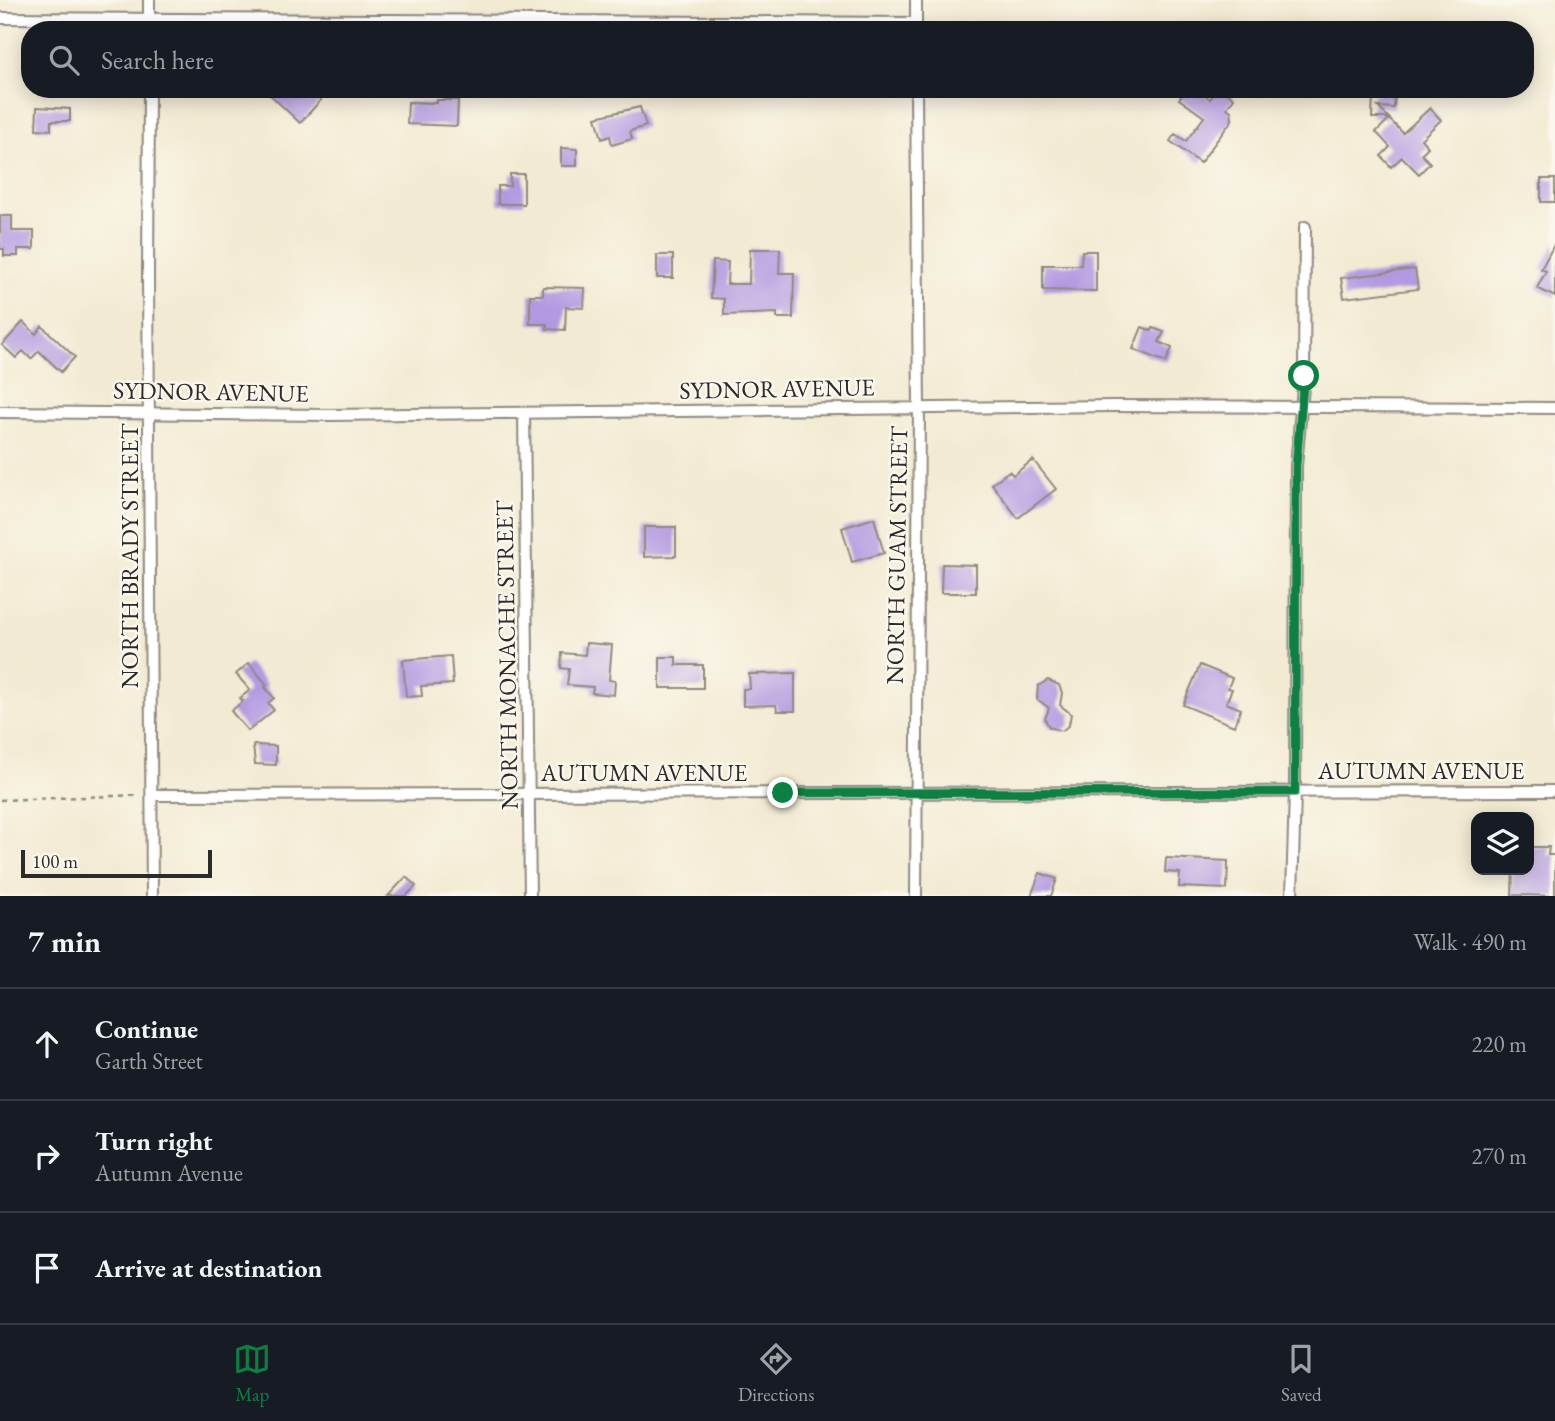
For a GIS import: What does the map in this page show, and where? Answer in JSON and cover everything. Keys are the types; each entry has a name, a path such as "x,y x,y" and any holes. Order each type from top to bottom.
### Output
{"street":[{"path":"149,0 149,21"},
{"path":"916,0 916,21"},
{"path":"0,18 74,21"},
{"name":"NORTH BRADY STREET","path":"149,98 152,896"},
{"name":"NORTH GUAM STREET","path":"916,98 919,408 916,896"},
{"path":"1292,896 1296,466 1304,376 1305,227"},
{"name":"SYDNOR AVENUE","path":"0,412 329,415 1301,405 1555,408"},
{"name":"NORTH MONACHE STREET","path":"524,413 530,896"},
{"name":"AUTUMN AVENUE","path":"152,795 1555,791"}],"path":[{"path":"0,800 152,795"}],"building":[{"path":"274,98 319,98 321,100 300,123"},
{"path":"1234,98 1227,108 1231,111 1232,120 1200,163 1170,141 1175,134 1186,141 1204,117 1179,99"},
{"path":"1373,98 1395,98 1394,108 1378,107 1389,118 1372,118"},
{"path":"437,100 458,100 457,126 407,124 408,102 437,103"},
{"path":"37,107 70,109 70,121 51,121 51,130 36,129"},
{"path":"640,107 646,126 630,131 632,139 612,145 610,136 602,139 596,117"},
{"path":"1430,108 1441,120 1421,139 1428,147 1421,154 1430,163 1419,174 1402,157 1391,167 1381,156 1390,147 1376,132 1389,119 1403,133"},
{"path":"561,148 577,149 577,166 561,166"},
{"path":"510,174 524,174 524,204 498,204 498,186 510,186"},
{"path":"1541,179 1555,179 1555,202 1541,202"},
{"path":"0,216 12,216 12,231 34,231 34,249 18,249 18,256 4,256 4,249 0,249"},
{"path":"1555,243 1555,297 1537,288 1546,271 1541,269"},
{"path":"750,249 780,249 779,273 794,273 793,318 777,318 777,313 724,315 724,299 711,298 713,261 728,262 727,284 749,284"},
{"path":"1082,251 1096,251 1096,291 1043,290 1043,265 1081,265"},
{"path":"657,255 673,255 673,278 657,278"},
{"path":"1415,269 1418,289 1344,298 1341,278"},
{"path":"543,287 585,288 584,308 566,307 565,330 547,329 547,324 530,324 530,295 543,295"},
{"path":"23,322 36,334 42,326 75,357 61,372 39,351 31,359 23,351 16,358 2,345"},
{"path":"1142,327 1164,332 1159,342 1172,348 1166,362 1133,349"},
{"path":"1033,460 1056,489 1018,518 992,484 1009,471 1013,475"},
{"path":"874,518 884,553 852,562 842,528"},
{"path":"644,527 676,527 676,556 644,557"},
{"path":"942,564 976,565 976,593 941,593"},
{"path":"586,643 612,645 609,680 615,681 614,695 592,693 593,687 567,685 569,669 561,668 562,653 585,655"},
{"path":"451,656 453,684 421,686 422,696 406,697 403,660"},
{"path":"660,657 676,657 676,665 703,665 703,688 660,688"},
{"path":"249,663 274,698 268,703 274,710 248,731 231,711 243,701 240,698 250,690 236,674"},
{"path":"1200,665 1232,678 1228,688 1232,689 1226,703 1241,709 1234,726 1183,705"},
{"path":"795,673 795,711 777,711 776,705 743,706 743,689 750,689 749,674"},
{"path":"1048,680 1059,685 1062,693 1060,705 1071,714 1069,725 1062,731 1049,727 1045,719 1049,708 1037,699 1038,686"},
{"path":"253,745 276,746 276,765 255,764"},
{"path":"1534,847 1549,847 1548,855 1555,855 1555,896 1512,895 1513,875 1534,875"},
{"path":"1166,858 1228,861 1227,889 1179,887 1180,873 1165,872"},
{"path":"1040,873 1057,879 1051,896 1031,896"},
{"path":"406,877 416,886 406,896 388,896"}],"route":[{"path":"783,793 1295,792 1296,466 1304,376"}]}
